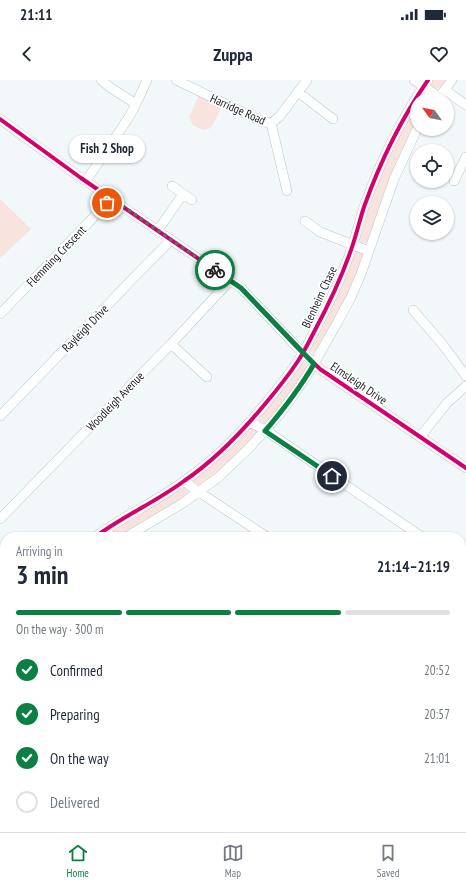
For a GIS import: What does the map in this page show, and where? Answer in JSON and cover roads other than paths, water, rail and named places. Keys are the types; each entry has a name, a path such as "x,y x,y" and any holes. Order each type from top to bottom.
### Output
{"street":[{"path":"101,80 136,104"},
{"path":"86,181 136,104 147,80"},
{"name":"Harridge Road","path":"176,80 263,122 271,123 279,118 307,80"},
{"path":"414,80 425,83 436,92"},
{"path":"442,92 452,80"},
{"name":"Blenheim Chase","path":"101,532 184,481 220,452 250,422 298,361 330,301 341,276 353,245 364,207 383,161 400,126 425,83"},
{"path":"298,92 333,119"},
{"path":"454,100 466,105"},
{"name":"Elmsleigh Drive","path":"0,119 86,181 241,288 320,369 466,468"},
{"path":"271,123 287,191"},
{"path":"134,532 183,503 220,476 265,431 295,394 314,364 351,297 361,274 394,179 414,136"},
{"path":"454,181 466,157"},
{"path":"172,186 192,200"},
{"path":"158,230 184,194"},
{"name":"Flemming Crescent","path":"0,314 111,198"},
{"path":"305,221 320,232 369,251"},
{"name":"Rayleigh Drive","path":"0,416 166,245 170,239"},
{"name":"Woodleigh Avenue","path":"0,519 171,344 229,280"},
{"path":"413,310 443,344 466,376"},
{"path":"171,344 207,377"},
{"path":"420,437 447,403 466,386"},
{"path":"250,422 415,532"},
{"path":"184,481 259,532"}],"place":[{"name":"Fish 2 Shop","path":"107,203"}]}
